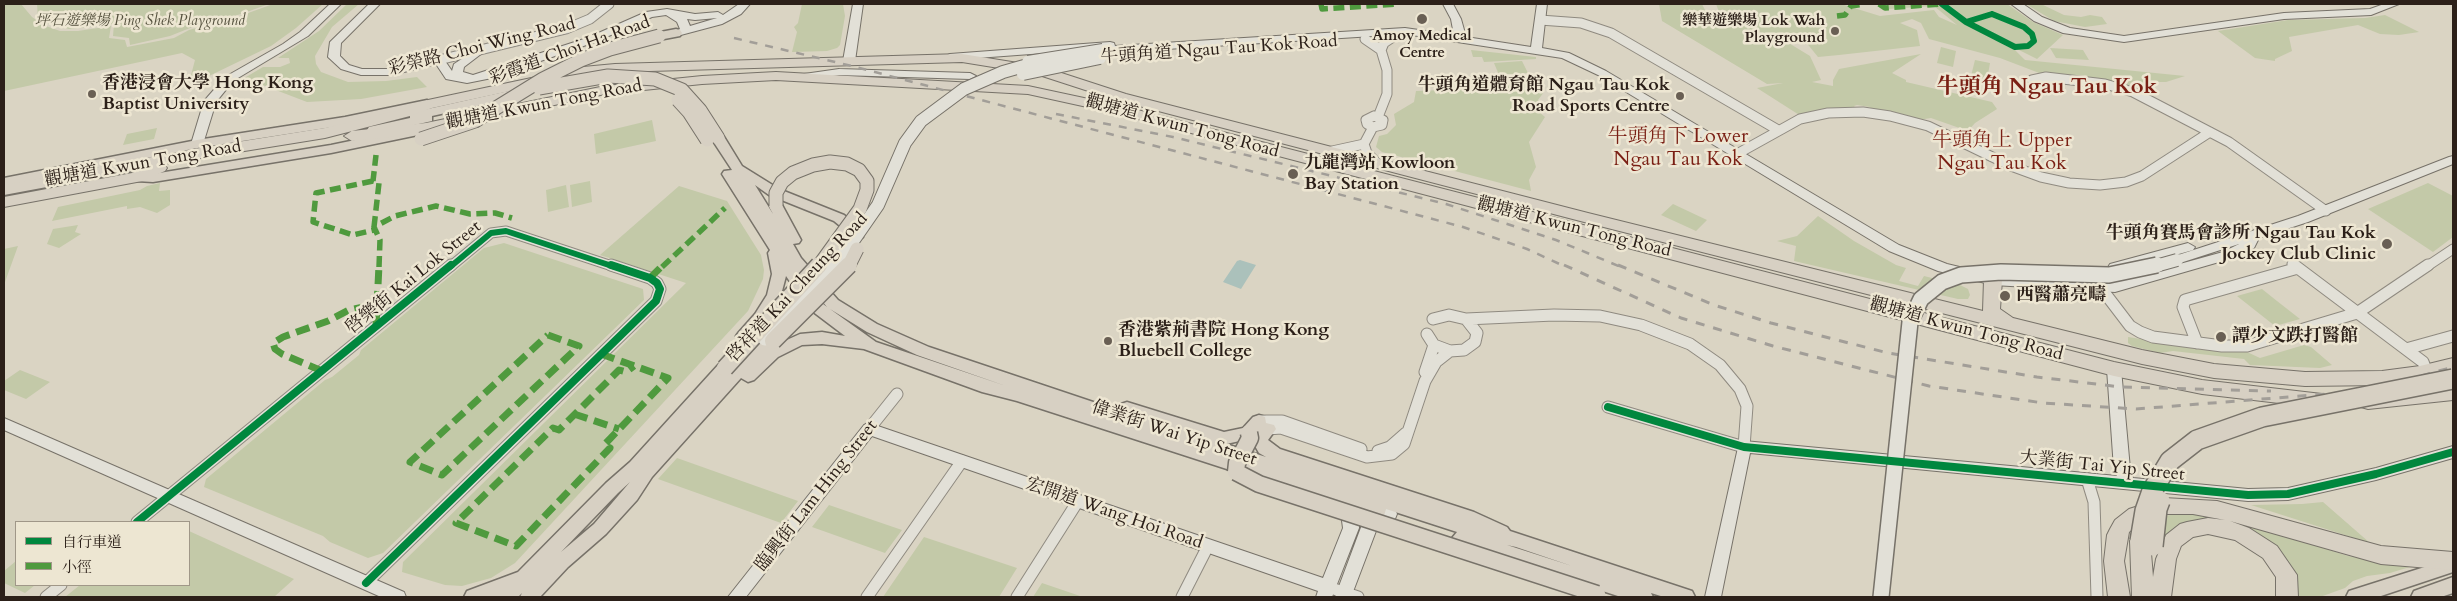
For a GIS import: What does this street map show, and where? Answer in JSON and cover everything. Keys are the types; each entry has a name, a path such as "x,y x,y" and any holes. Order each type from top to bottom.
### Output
{"highway":[{"name":"觀塘道 Kwun Tong Road","path":"4,190 194,154 325,133 405,114 428,104 584,71 615,68 941,58 983,60 1038,70 1120,98 2013,326 2142,357 2243,374 2338,379 2382,378 2427,372 2453,365"},
{"name":"觀塘道 Kwun Tong Road","path":"4,204 136,177 157,168 352,136 424,133 558,99 612,90 726,78 776,76 1004,88 1058,95 2114,369 2202,388 2296,400 2373,402 2453,393"},
{"path":"1952,310 1972,307 1978,303 1987,279"},
{"path":"1987,279 1992,310 1996,316 2013,326"},
{"path":"2143,597 2140,541 2145,511 2152,491 2170,461 2197,440 2262,417 2453,379"},
{"path":"2159,597 2153,546 2157,509 2172,478 2191,456 2225,437 2270,423 2453,387"},
{"path":"2119,597 2114,541 2122,526 2136,515 2173,505 2199,506 2242,515 2353,549 2394,556 2453,561"},
{"path":"2159,597 2166,559 2173,541 2187,530 2208,526 2226,528 2242,534 2270,552 2286,575 2287,597"}],"main road":[{"path":"197,144 210,101 229,79 304,34 336,4"},
{"name":"彩榮路 Choi Wing Road","path":"375,4 336,42 334,56 338,62 352,70 392,72 433,61"},
{"path":"667,12 695,17 709,17 724,14 741,4"},
{"path":"681,32 724,19 737,12 745,4"},
{"path":"849,61 858,4"},
{"path":"1448,4 1456,20 1461,40"},
{"path":"1536,50 1542,4"},
{"path":"2016,4 2038,19 2068,30 2092,36 2124,39 2284,16 2372,12 2394,4"},
{"name":"彩霞道 Choi Ha Road","path":"440,73 454,79 474,79 594,42 646,15 667,12 682,20 681,32"},
{"name":"彩霞道 Choi Ha Road","path":"433,61 440,73 441,81 448,85 477,85 654,19 670,21 681,32"},
{"name":"牛頭角道 Ngau Tau Kok Road","path":"1232,45 1292,38 1405,31 1566,55 1582,62 1894,248 1943,268 1987,279 2100,288 2121,286 2228,254 2248,245 2253,237"},
{"name":"觀塘道 Kwun Tong Road","path":"136,177 153,178 273,158 326,156 424,133 447,132 475,121 543,79 581,60 610,49 681,32"},
{"name":"牛頭角道 Ngau Tau Kok Road","path":"801,77 839,72 970,76 1038,72 1148,50 1428,35"},
{"name":"牛頭角道 Ngau Tau Kok Road","path":"941,58 1117,44 1272,36 1292,38"},
{"name":"啓祥道 Kai Cheung Road","path":"529,597 556,568 600,529 631,495 646,472 731,370 818,267 868,214 897,148 908,131 924,114 951,93 986,76 1030,62 1095,51 1148,50"},
{"name":"啓祥道 Kai Cheung Road","path":"506,597 731,370 762,345 765,338 851,244 878,205 908,138 926,116 960,91 990,77 1029,64 1098,54 1148,50"},
{"path":"474,79 458,74 456,71 460,63 477,52"},
{"path":"325,133 406,120 539,91 595,83 619,82 648,85 667,92 680,102 713,139"},
{"name":"觀塘道 Kwun Tong Road","path":"4,182 197,144 345,120 428,104"},
{"path":"352,136 406,120"},
{"name":"偉業街 Wai Yip Street","path":"713,139 735,165 796,261 817,287 841,310 872,328 923,351 974,367 996,377 1481,533 1516,540 1686,597"},
{"name":"偉業街 Wai Yip Street","path":"713,139 736,186 813,304 871,346 988,388 1018,395 1644,597"},
{"name":"牛頭角道 Ngau Tau Kok Road","path":"1881,597 1910,322 1912,313 1921,299 1942,282 1961,275 2001,272 2109,275 2136,271 2253,237 2326,211 2453,160"},
{"path":"817,287 808,263 782,220 776,206 776,193 782,182 793,173 813,165 830,162 847,164 862,173 867,185 860,209 818,267"},
{"path":"735,165 774,192 839,218 850,227 856,237 857,249 853,260 836,280 773,341 762,345"},
{"name":"牛頭角道 Ngau Tau Kok Road","path":"2046,283 2076,278 2210,241 2238,236 2253,237"},
{"path":"612,488 627,464 768,307 774,295 779,274 771,242"},
{"path":"631,495 656,475 756,366 772,353 800,340 817,338 841,340 871,346"},
{"path":"974,367 1008,371 1224,438 1233,438 1259,430"},
{"path":"2114,369 2122,469 2128,484"},
{"path":"988,388 1014,402 1046,413 1213,469 1236,472 1259,484 1602,596"},
{"path":"4,424 398,597"},
{"name":"宏開道 Wang Hoi Road","path":"870,429 1208,546 1326,592"},
{"name":"臨興街 Lam Hing Street","path":"736,597 870,429"},
{"path":"1259,430 1265,448 1274,454 1468,517 1487,524 1516,540"},
{"path":"1236,472 1244,466 1259,430"},
{"path":"1713,597 1744,447"},
{"name":"大業街 Tai Yip Street","path":"1744,447 2087,479 2203,492 2288,494 2376,474 2453,452"},
{"path":"1326,592 1351,528 1350,509 1344,500"},
{"path":"1348,596 1369,528 1381,517 1389,514"},
{"path":"2355,597 2453,565"},
{"path":"545,597 556,568"},
{"path":"473,597 525,577"},
{"path":"2420,597 2453,585"}],"street":[{"name":"彩榮路 Choi Wing Road","path":"433,61 477,52 566,29 590,19 609,4"},
{"path":"1540,20 1581,23 1611,33 1778,130"},
{"path":"1381,50 1384,43 1393,37"},
{"path":"1365,39 1381,50 1387,70 1388,86 1378,117 1383,120 1384,124 1380,127 1372,127 1364,144 1367,153 1377,163"},
{"path":"2032,80 2046,77 2116,86 2133,92 2229,142 2326,211"},
{"path":"1737,154 1800,119 1828,113 1855,112 1890,116 1937,130 2036,176 2069,183 2100,186 2126,182 2142,176 2210,132"},
{"path":"1329,151 1346,150 1364,144"},
{"name":"啓樂街 Kai Lok Street","path":"169,496 491,233 506,231 657,283 660,289 656,301 366,583"},
{"path":"2100,288 2130,326 2140,332 2154,337 2197,343 2247,346 2357,313 2453,249"},
{"path":"2197,343 2183,307 2182,303 2185,300 2295,266 2423,362 2427,372"},
{"path":"1434,319 1450,315 1466,319 1580,315 1613,318 1641,325 1690,344 1720,365 1740,388 1747,414 1744,447 1608,407"},
{"path":"1426,334 1434,345 1450,351 1464,350 1475,342 1477,333 1476,328 1466,319"},
{"path":"2406,349 2453,336"},
{"path":"1425,381 1424,375 1434,345"},
{"path":"1259,430 1281,428 1360,455 1375,458 1392,454 1404,444 1406,433 1425,381 1436,362 1450,351"},
{"name":"臨興街 Lam Hing Street","path":"870,429 897,394"},
{"path":"867,597 962,461"},
{"path":"2087,479 2094,502 2097,597"},
{"path":"138,521 169,496"},
{"path":"1017,597 1078,502"},
{"path":"1182,597 1208,546"},
{"path":"46,597 60,586"},
{"name":"宏開道 Wang Hoi Road","path":"1326,592 1348,596"}],"green space":[{"path":"4,4 21,4 32,17 43,25 60,31 78,31 111,26 109,38 125,40 127,47 174,38 189,30 240,16 273,4 323,4 296,28 271,46 209,76 190,79 195,60 182,53 4,91"},
{"name":"坪石遊樂場 Ping Shek Playground","path":"37,4 269,4 170,36 130,45 129,38 113,36 114,24 69,29 46,23 38,18"},
{"path":"347,4 359,4 332,27 315,56 316,64 321,72 348,82 386,81 417,77 427,87 361,99 307,102 260,84 238,84 263,67 280,67 290,63 289,58 278,58 319,31"},
{"path":"802,4 843,4 845,16 840,45 837,48 827,51 792,52 797,32 794,27 798,23"},
{"path":"1659,4 1702,4 1706,12 1719,12 1716,4 1841,4 1880,16 1934,10 1939,17 1957,25 1934,6 1888,9 1886,4 2007,4 2033,22 2063,35 2037,59 2011,46 2002,44 2015,50 2025,60 2185,76 2166,82 2147,82 2142,87 2047,76 2000,58 1929,39 1921,23 1912,19 1900,23 1917,30 1920,46 1818,57 1805,41 1753,31 1787,42 1810,56 1821,80 1812,82 1833,86 1833,80 1839,69 1921,54 1892,73 1906,80 1906,82 1992,102 1997,109 1975,123 1968,131 1931,118 1918,120 1872,114 1870,107 1857,105 1854,106 1861,114 1804,118 1757,88 1783,83 1767,84 1662,21"},
{"path":"2026,4 2041,4 2064,15 2102,17 2107,24 2085,27 2054,21"},
{"path":"2385,15 2419,32 2399,35 2380,34 2358,25 2289,37 2292,51 2275,59 2275,61 2255,58 2218,31 2288,20 2365,18"},
{"path":"1941,47 1956,51 1953,67 1937,63"},
{"path":"2050,48 2083,50 2089,60 2056,58"},
{"path":"1471,50 1536,57 1536,59 1484,62 1482,57 1473,57"},
{"path":"1975,60 1990,63 1987,80 1971,76"},
{"path":"1522,61 1528,73 1499,75 1494,63"},
{"path":"1535,80 1544,92 1538,100 1544,105 1539,112 1545,117 1529,142 1536,167 1529,180 1531,191 1382,152 1376,147 1379,136 1387,134 1396,125 1394,114 1414,102 1416,91 1471,89 1475,84"},
{"path":"652,120 656,141 596,154 594,134"},
{"path":"157,128 154,139 123,145 127,134"},
{"path":"590,181 592,202 572,207 570,185"},
{"path":"160,183 159,191 170,190 170,205 157,213 140,207 127,209 127,206 52,221 58,207 140,190"},
{"path":"2428,183 2453,196 2453,237 2433,252 2368,209"},
{"path":"566,185 569,207 548,212 546,190"},
{"path":"679,186 727,201 761,255 764,270 763,279 748,311 515,563 491,578 462,586 445,585 402,572 403,562 686,283 600,255"},
{"path":"1673,204 1707,220 1696,231 1661,215"},
{"path":"1818,216 1854,241 1896,265 1906,268 1899,281 1918,286 1924,276 1960,285 1968,289 1970,295 1968,299 1958,299 1794,261 1796,246 1777,241 1797,236"},
{"path":"78,225 75,232 81,234 59,248 47,244 53,229"},
{"path":"504,243 643,289 644,300 383,553 368,558 330,542 323,536 204,487 206,479 325,380 332,377 359,355 361,350 484,248"},
{"path":"18,246 5,282 4,284 4,249"},
{"path":"2262,289 2300,319 2275,326 2237,296"},
{"path":"2128,337 2226,352 2247,352 2260,358 2304,345 2311,347 2332,365 2320,368 2250,365 2244,359 2173,351 2160,353 2132,346 2128,343"},
{"path":"20,370 50,382 26,399 4,390 4,381"},
{"path":"677,458 798,501 781,523 658,479"},
{"path":"2323,502 2370,543 2251,505 2302,504"},
{"path":"829,505 902,530 885,553 812,527"},
{"path":"2178,514 2206,515 2258,527 2348,556 2413,566 2390,573 2367,576 2353,581 2345,588 2320,597 2294,597 2291,574 2219,522 2162,545 2163,516"},
{"path":"190,531 294,579 274,597 65,597 79,586 190,586"},
{"path":"924,537 1017,568 999,597 883,597"},
{"path":"15,562 15,586 34,586 25,593 4,583 4,571"},
{"path":"1042,583 1083,597 1033,597"}],"water":[{"path":"1240,260 1256,265 1241,289 1223,282 1237,261"}],"railway":[{"path":"734,38 852,66 1463,227 1527,249 1566,267"},
{"path":"1056,114 1173,137 1446,204 1556,240 1621,267"},
{"path":"1564,265 1681,318 1773,346 1929,386 2043,403 2136,409 2339,393 2393,384 2453,367"},
{"path":"1618,265 1714,305 1771,323 1888,353 2037,377 2121,387 2271,391"}],"marked path":[{"path":"1321,4 1322,9 1398,4"},
{"path":"1837,16 1845,15 1851,6 1864,4"},
{"path":"1879,4 1885,8 1941,4"},
{"path":"374,227 379,183 373,181 376,155"},
{"path":"373,181 316,193 313,222 353,235 374,230"},
{"path":"376,326 380,240 374,227 395,216 436,206 470,214 495,213 512,218"},
{"path":"650,278 725,208"},
{"path":"322,371 282,354 275,349 273,343 283,337 328,321 349,310 377,304"},
{"path":"548,335 579,346 442,475 410,462 548,335"},
{"path":"601,354 668,378 604,445 610,448 516,546 456,523 553,428 559,430 619,370 626,372 634,366"},
{"path":"574,414 619,429"}],"cycle path":[{"path":"1942,4 1957,17 1968,23 2015,47 2028,46 2034,41 2032,34 2024,27 1992,14 1965,22"},
{"path":"138,521 491,233 506,231 650,278 657,283 660,289 656,301 366,583"},
{"path":"1608,407 1744,447 2248,495 2288,494 2376,474 2453,452"}],"place":[{"name":"Amoy Medical Centre","path":"1422,19"},
{"name":"樂華遊樂場 Lok Wah Playground","path":"1835,31"},
{"name":"香港浸會大學 Hong Kong Baptist University","path":"92,94"},
{"name":"牛頭角道體育館 Ngau Tau Kok Road Sports Centre","path":"1680,96"},
{"name":"九龍灣站 Kowloon Bay Station","path":"1293,174"},
{"name":"牛頭角賽馬會診所 Ngau Tau Kok Jockey Club Clinic","path":"2387,244"},
{"name":"西醫蕭亮疇","path":"2005,296"},
{"name":"譚少文跌打醫館","path":"2221,337"},
{"name":"香港紫荊書院 Hong Kong Bluebell College","path":"1108,341"}],"district":[{"name":"牛頭角 Ngau Tau Kok","path":"2047,88"},
{"name":"牛頭角下 Lower Ngau Tau Kok","path":"1678,148"},
{"name":"牛頭角上 Upper Ngau Tau Kok","path":"2002,152"}]}
